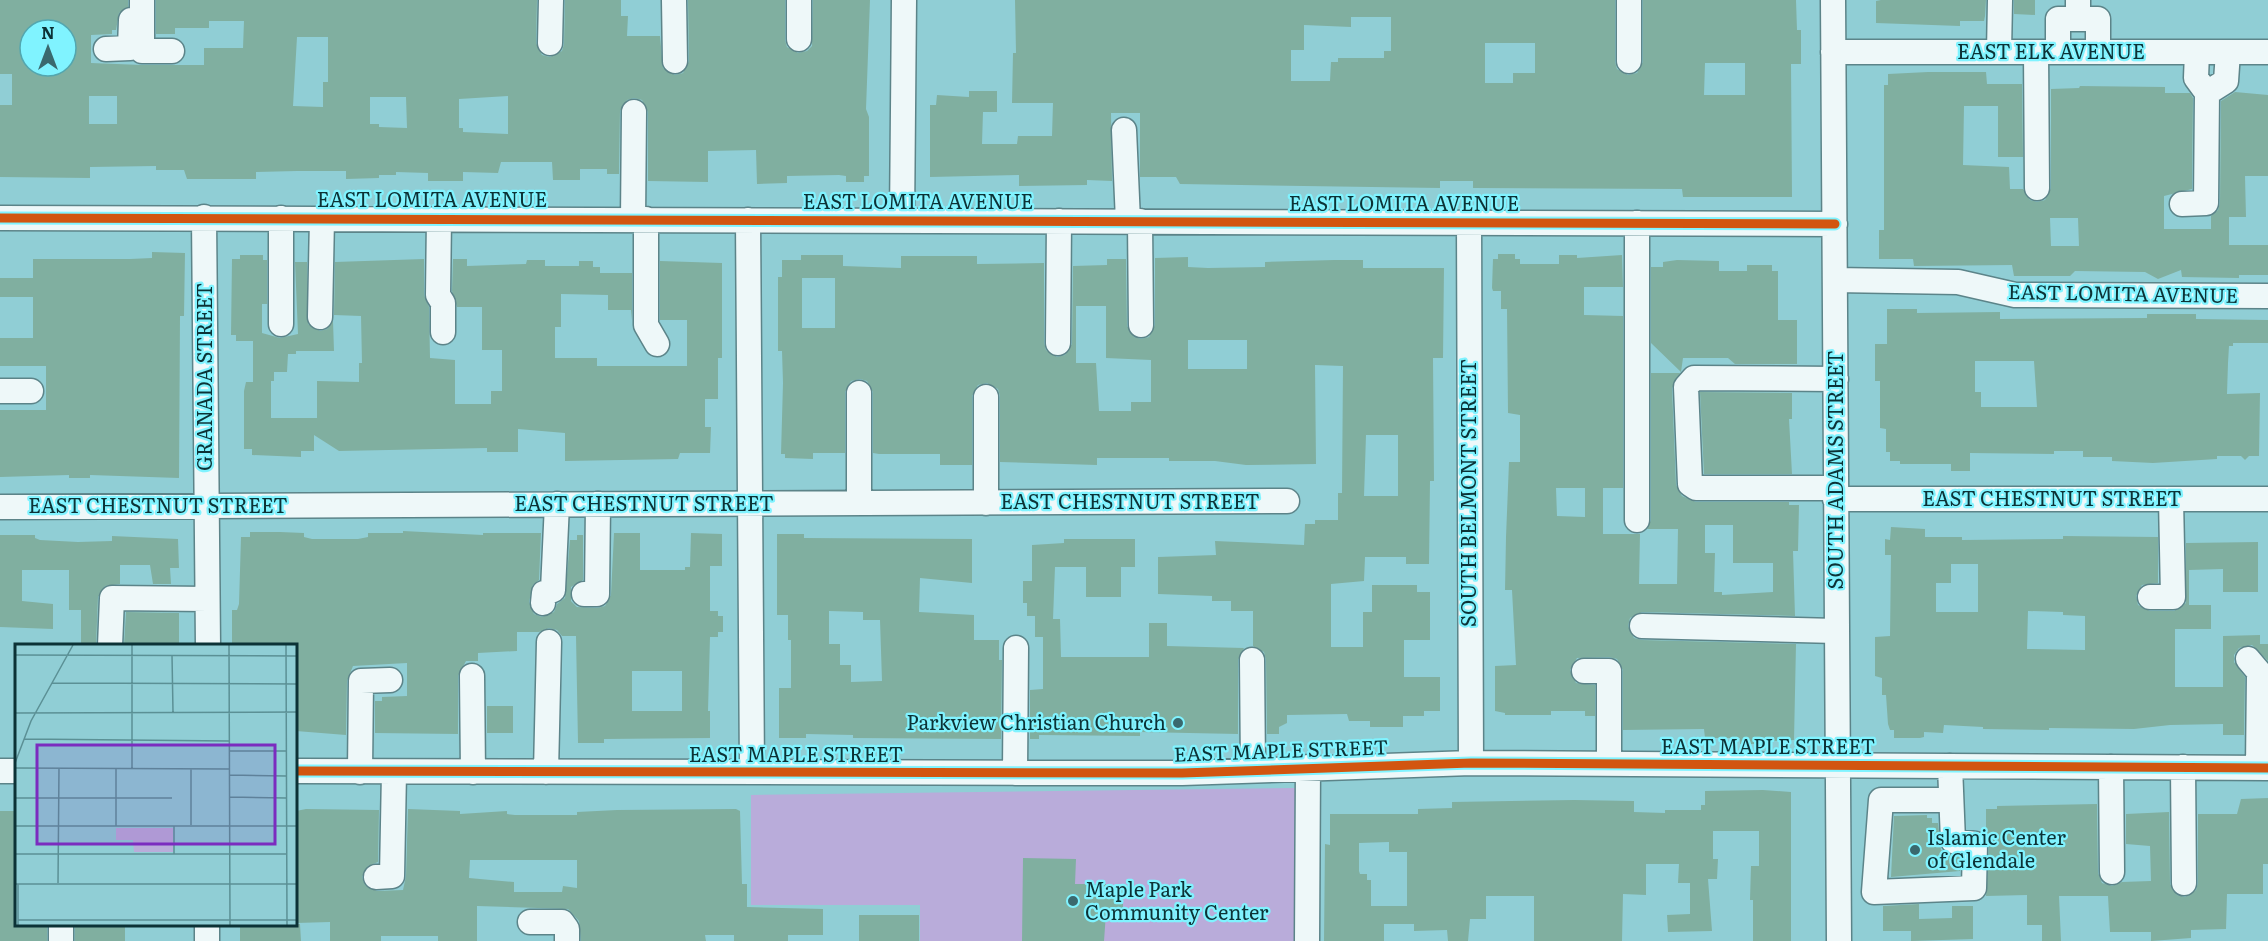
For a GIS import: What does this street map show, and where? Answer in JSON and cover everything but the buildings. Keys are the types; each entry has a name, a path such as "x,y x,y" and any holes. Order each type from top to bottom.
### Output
{"street":[{"path":"106,49 130,48 131,0"},
{"path":"142,0 142,51 172,51"},
{"path":"550,43 551,0"},
{"path":"674,0 675,61"},
{"path":"799,0 799,39"},
{"path":"902,220 904,0"},
{"path":"1629,0 1629,61"},
{"path":"1639,0 1640,33"},
{"name":"SOUTH ADAMS STREET","path":"1833,0 1839,941"},
{"path":"1999,52 2000,0"},
{"path":"2037,188 2047,52 2058,19 2078,9 2098,19 2098,52"},
{"name":"EAST ELK AVENUE","path":"1833,52 2268,52"},
{"path":"2182,204 2206,203 2207,93 2196,78 2197,52"},
{"path":"2207,93 2226,81 2228,52"},
{"path":"633,112 646,325 657,344"},
{"path":"1124,130 1138,221 1144,325"},
{"name":"GRANADA STREET","path":"204,217 208,644"},
{"name":"EAST LOMITA AVENUE","path":"0,218 1836,224"},
{"path":"281,218 281,324"},
{"path":"320,317 322,218"},
{"path":"439,218 438,295 443,303 443,332"},
{"path":"748,220 752,772"},
{"path":"1058,343 1059,221"},
{"name":"SOUTH BELMONT STREET","path":"1469,222 1471,763"},
{"path":"1637,223 1637,520"},
{"name":"EAST LOMITA AVENUE","path":"1836,280 1958,282 2015,295 2268,296"},
{"name":"EAST CHESTNUT STREET","path":"1836,379 1694,378 1686,387 1689,484 1696,488 1836,493 2268,499"},
{"path":"0,391 31,391"},
{"path":"859,393 859,503"},
{"path":"986,397 986,502"},
{"path":"2150,597 2173,597 2171,499"},
{"name":"EAST CHESTNUT STREET","path":"0,507 1287,501"},
{"path":"543,603 544,593 553,590 556,504"},
{"path":"584,594 597,594 598,504"},
{"path":"111,644 112,598 207,599"},
{"path":"1642,626 1836,631"},
{"path":"546,772 549,642"},
{"path":"1015,773 1016,648"},
{"path":"2248,659 2259,672 2263,768"},
{"path":"1252,660 1253,770"},
{"path":"1584,671 1609,671 1609,764"},
{"path":"472,676 473,772"},
{"path":"360,771 361,681 390,680"},
{"name":"EAST MAPLE STREET","path":"297,771 1182,773 1471,763 2263,768"},
{"path":"1838,893 1974,888 1975,844 1953,841 1950,766"},
{"path":"1307,941 1308,767"},
{"path":"2111,767 2112,872"},
{"path":"2183,767 2184,883"},
{"path":"376,877 392,876 394,771"},
{"path":"1874,892 1881,800 1951,800"},
{"path":"530,922 562,922 567,928 567,941"}],"shaded area":[{"path":"1295,788 1294,941 920,941 920,905 751,905 751,795"}],"cycle path":[{"path":"0,218 1835,224"},
{"path":"297,771 1182,773 1471,763 2268,768"}],"place":[{"name":"Parkview Christian Church","path":"1178,723"},
{"name":"Islamic Center of Glendale","path":"1915,850"},
{"name":"Maple Park Community Center","path":"1073,901"}]}
